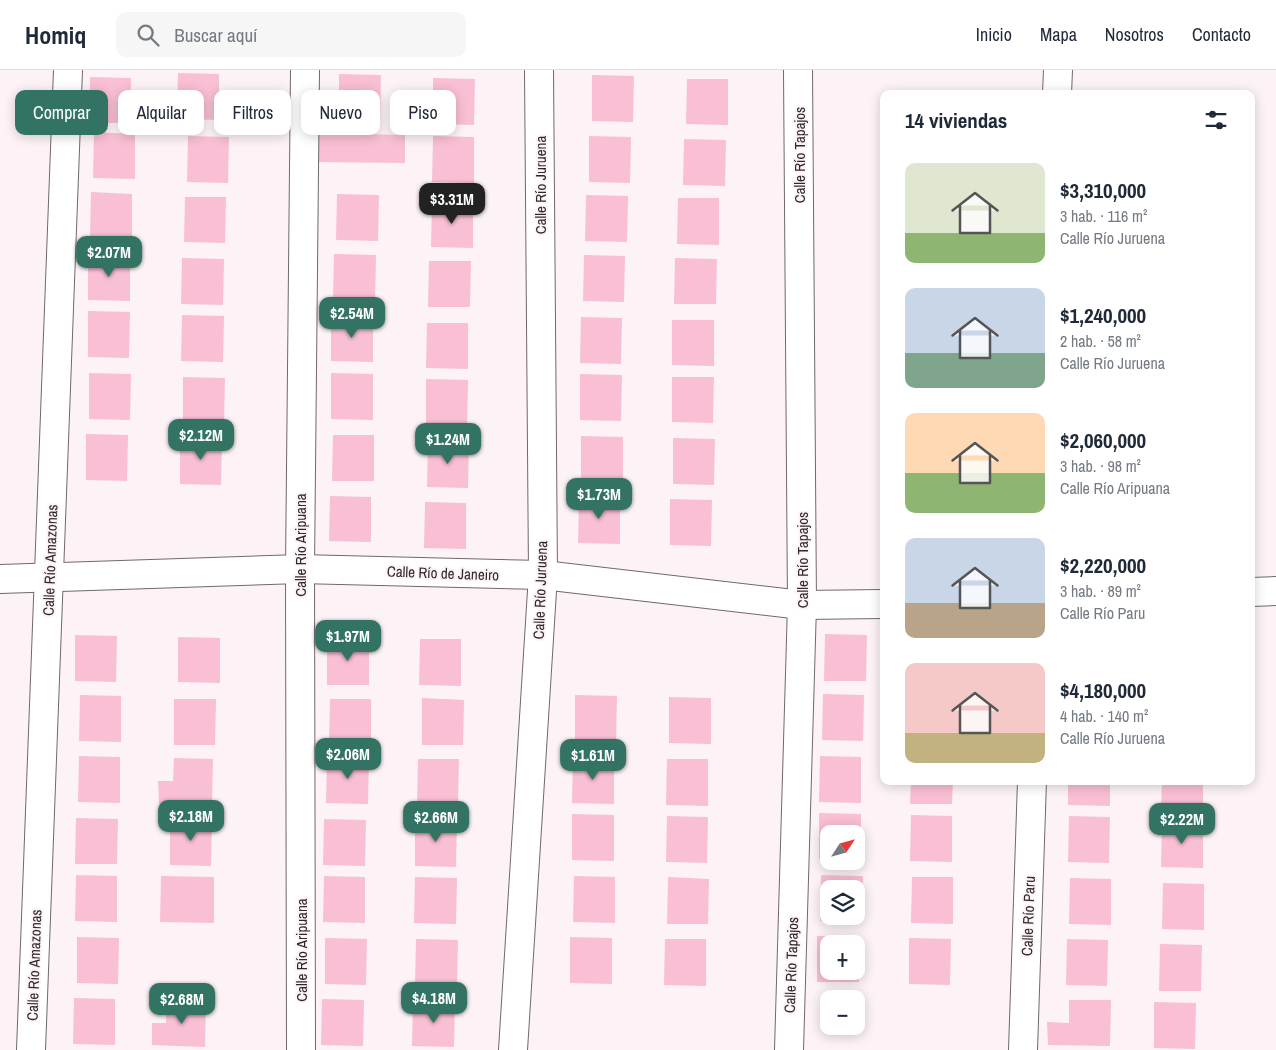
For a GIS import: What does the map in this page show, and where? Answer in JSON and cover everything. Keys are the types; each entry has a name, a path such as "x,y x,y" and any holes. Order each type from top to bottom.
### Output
{"street":[{"name":"Calle Río Amazonas","path":"31,1050 68,70"},
{"name":"Calle Río Aripuana","path":"301,1050 300,569 305,70"},
{"name":"Calle Río Juruena","path":"513,1050 543,575 539,70"},
{"name":"Calle Río Tapajos","path":"789,1050 802,605 798,70"},
{"path":"1057,90 1058,70"},
{"name":"Calle Río de Janeiro","path":"0,579 300,569 543,575 802,605 880,604"},
{"path":"1255,592 1276,591"},
{"name":"Calle Río Paru","path":"1023,1050 1032,785"}],"building":[{"path":"178,73 219,74 219,90 214,90 214,120 204,120 204,90 178,90"},
{"path":"339,74 381,75 380,121 380,90 339,90"},
{"path":"592,75 634,76 633,122 592,121"},
{"path":"90,77 131,78 131,90 118,90 118,123 108,123 108,90 90,90"},
{"path":"433,78 475,79 474,125 456,125 456,90 433,90"},
{"path":"687,79 728,79 728,125 686,124"},
{"path":"108,133 135,135 135,179 93,178 94,135 108,135"},
{"path":"313,135 405,135 405,163 312,162"},
{"path":"188,136 229,137 228,183 187,182"},
{"path":"433,136 474,137 474,183 432,182"},
{"path":"589,136 631,137 630,183 589,182"},
{"path":"684,139 726,140 725,186 683,185"},
{"path":"91,192 132,194 132,239 90,238"},
{"path":"337,194 379,195 378,241 336,240"},
{"path":"586,195 628,196 627,242 585,241"},
{"path":"185,197 226,197 225,243 184,242"},
{"path":"678,198 719,198 719,245 677,244"},
{"path":"432,201 473,202 473,248 431,247"},
{"path":"88,254 130,255 130,301 88,300"},
{"path":"334,254 376,255 375,301 333,300"},
{"path":"584,255 625,256 624,302 583,301"},
{"path":"182,258 224,259 223,305 181,304"},
{"path":"675,258 717,259 716,304 674,304"},
{"path":"429,261 471,261 470,307 428,307"},
{"path":"88,311 130,312 129,358 88,357"},
{"path":"182,315 224,316 223,362 181,361"},
{"path":"331,316 373,317 373,362 331,361"},
{"path":"581,317 622,318 621,364 580,363"},
{"path":"672,320 714,320 714,366 672,365"},
{"path":"427,323 468,323 468,369 426,368"},
{"path":"89,373 131,374 130,420 89,419"},
{"path":"331,373 373,374 373,420 331,419"},
{"path":"580,374 622,375 621,421 580,420"},
{"path":"183,377 225,378 224,424 183,423"},
{"path":"672,377 714,377 713,423 672,422"},
{"path":"426,379 468,380 467,426 426,425"},
{"path":"86,434 128,435 127,481 86,480"},
{"path":"333,435 374,435 374,481 332,481"},
{"path":"581,436 623,437 623,482 581,482"},
{"path":"180,438 222,439 221,485 180,484"},
{"path":"673,438 715,439 714,485 673,484"},
{"path":"428,441 469,442 468,488 427,487"},
{"path":"330,496 371,497 371,542 329,541"},
{"path":"579,497 620,497 620,544 578,543"},
{"path":"670,499 712,500 711,546 670,545"},
{"path":"425,502 466,503 466,549 424,548"},
{"path":"825,634 867,635 866,681 824,681"},
{"path":"75,635 117,636 116,682 75,681"},
{"path":"178,637 220,638 220,683 178,682"},
{"path":"327,638 369,640 369,685 327,685"},
{"path":"420,639 461,639 461,686 419,685"},
{"path":"823,694 864,695 863,741 822,740"},
{"path":"80,695 121,696 121,742 79,741"},
{"path":"575,695 617,696 616,742 575,742"},
{"path":"669,697 711,698 711,744 669,743"},
{"path":"422,698 464,700 463,745 422,745"},
{"path":"174,699 216,699 215,745 174,745"},
{"path":"330,699 371,699 371,746 329,745"},
{"path":"79,756 120,757 120,803 78,802"},
{"path":"820,756 861,757 861,803 819,802"},
{"path":"327,757 369,758 368,804 326,803"},
{"path":"573,757 614,758 614,804 572,803"},
{"path":"174,758 213,759 212,805 159,804 158,781 173,781"},
{"path":"418,759 459,759 458,805 417,805"},
{"path":"667,759 708,759 708,806 666,805"},
{"path":"911,785 953,785 952,804 910,804"},
{"path":"1068,785 1110,785 1110,806 1068,805"},
{"path":"1162,785 1203,785 1203,811 1161,810"},
{"path":"819,813 861,814 861,825 820,825 819,859"},
{"path":"572,814 614,815 614,861 572,860"},
{"path":"911,815 952,816 952,862 910,861"},
{"path":"667,816 708,817 707,863 666,862"},
{"path":"1069,816 1110,817 1109,863 1068,862"},
{"path":"76,818 118,819 117,864 75,864"},
{"path":"170,819 212,820 211,866 170,865"},
{"path":"324,819 366,820 365,866 323,865"},
{"path":"415,820 457,821 456,867 415,866"},
{"path":"1162,822 1203,822 1203,868 1161,867"},
{"path":"76,875 117,876 117,922 75,921"},
{"path":"821,875 863,876 863,880 821,880"},
{"path":"161,876 214,877 214,923 160,922"},
{"path":"324,876 365,877 365,923 323,922"},
{"path":"574,876 615,877 615,923 573,922"},
{"path":"415,877 457,878 456,924 414,923"},
{"path":"668,877 709,879 708,924 667,924"},
{"path":"912,877 953,877 953,924 911,923"},
{"path":"1070,878 1111,879 1111,925 1069,924"},
{"path":"1163,883 1204,884 1204,930 1162,929"},
{"path":"817,936 820,936 820,980 859,980 859,982 817,982"},
{"path":"77,937 119,938 118,984 77,983"},
{"path":"570,937 612,938 612,984 570,983"},
{"path":"325,938 367,939 366,985 325,984"},
{"path":"909,938 951,939 950,985 909,984"},
{"path":"416,939 458,940 457,986 415,985"},
{"path":"665,939 706,939 706,986 664,985"},
{"path":"1067,939 1108,940 1107,986 1066,985"},
{"path":"1160,944 1202,945 1201,991 1159,991"},
{"path":"74,998 115,999 115,1045 73,1044"},
{"path":"322,999 364,1000 363,1046 321,1045"},
{"path":"167,1000 206,1001 205,1047 152,1045 152,1023 166,1023"},
{"path":"1069,1000 1111,1000 1110,1046 1048,1045 1047,1022 1069,1023"},
{"path":"413,1001 455,1001 454,1047 412,1046"},
{"path":"1154,1002 1196,1003 1195,1049 1154,1048"}]}
